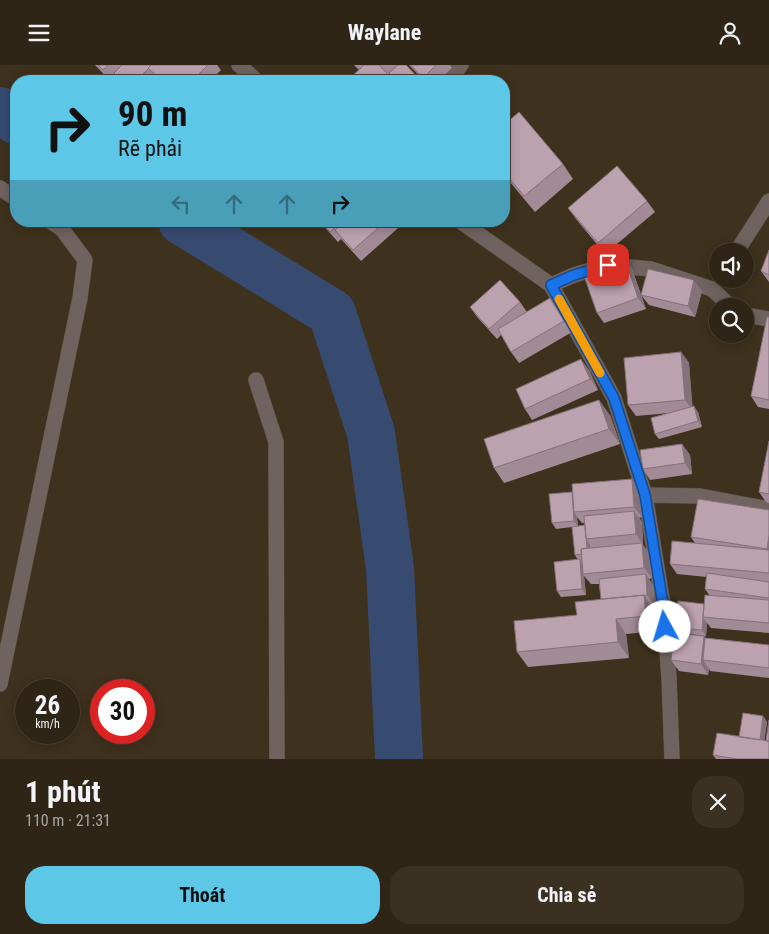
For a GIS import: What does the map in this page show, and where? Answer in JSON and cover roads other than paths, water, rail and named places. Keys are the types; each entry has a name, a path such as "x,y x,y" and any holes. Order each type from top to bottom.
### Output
{"street":[{"path":"239,65 250,75"},
{"path":"453,75 461,65"},
{"path":"742,243 769,201"},
{"path":"0,684 80,299 85,259 59,227"},
{"path":"469,227 551,285 614,398 645,495 664,610 672,759"},
{"path":"551,285 574,275 608,265 651,269 709,282"},
{"path":"754,316 769,319"},
{"path":"256,379 276,442 277,759"},
{"path":"645,495 700,496 769,509"}],"waterway":[{"path":"0,111 10,117"},
{"path":"192,227 332,313 371,433 390,568 399,759"}]}
